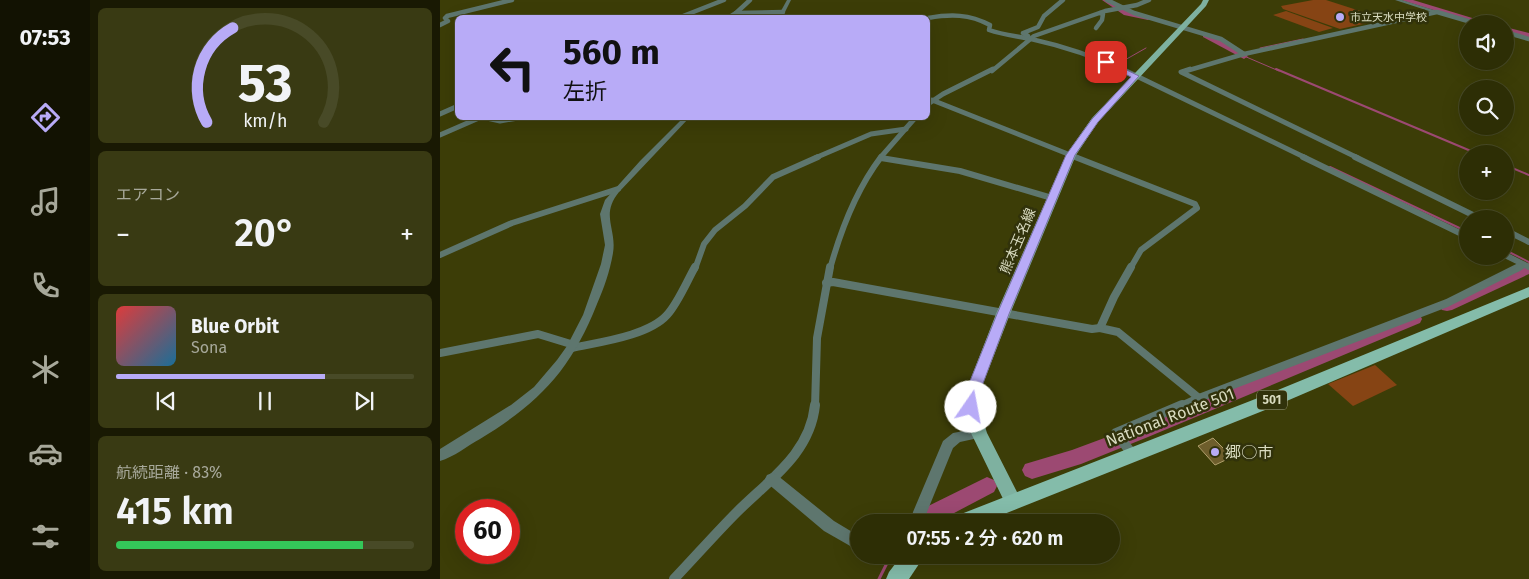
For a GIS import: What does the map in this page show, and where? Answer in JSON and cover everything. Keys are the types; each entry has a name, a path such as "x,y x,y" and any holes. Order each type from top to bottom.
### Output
{"highway":[{"name":"National Route 501","path":"983,514 1133,456 1393,350 1529,292"},
{"path":"896,579 908,564"}],"main road":[{"name":"熊本玉名線","path":"1013,502 978,432 971,407 975,386 1070,155 1095,120 1181,27 1204,5 1206,0"}],"street":[{"path":"440,25 448,22 445,18 447,16 512,0"},
{"path":"686,15 724,0"},
{"path":"733,15 750,0"},
{"path":"782,15 789,0"},
{"path":"1063,0 1044,16 1038,27 1023,33 1138,74 1459,233"},
{"path":"1107,0 1118,8 1222,39 1241,54"},
{"path":"930,101 989,73 1033,38 1100,13 1137,5 1149,0"},
{"path":"1397,0 1459,18"},
{"path":"736,13 784,12"},
{"path":"1437,12 1241,54 1181,72 1463,210"},
{"path":"930,18 952,13 963,15 988,23 990,25 989,30 997,33 1033,38"},
{"path":"1096,28 1102,20 1103,14 1100,13"},
{"path":"1514,35 1529,39"},
{"path":"930,101 1195,204 1197,208 1141,250 1114,297 1100,328"},
{"path":"440,114 455,107"},
{"path":"440,114 455,112"},
{"path":"440,135 474,120"},
{"path":"440,456 501,419 538,390 555,372 573,347 607,259 609,240 604,214 606,205 618,189 684,120"},
{"path":"674,579 739,510 786,468 810,430 814,412 817,338 826,283 845,218 872,170 913,120"},
{"path":"440,353 538,334 573,347 635,333 653,325 667,315 695,268 704,244 714,230 745,206 774,177 871,134 906,129"},
{"path":"881,158 960,170 1052,198"},
{"path":"440,256 451,249 512,223 618,189"},
{"path":"1514,234 1529,242"},
{"path":"1514,260 1526,266"},
{"path":"1133,456 1116,432 1446,303 1526,266"},
{"path":"826,283 833,282 1003,314 1118,332 1199,398"},
{"path":"920,514 948,445 957,437 978,432"},
{"path":"772,479 829,526 850,539"}],"shaded area":[{"path":"1313,0 1326,0 1382,18 1377,21 1340,29 1283,9 1281,6"},
{"path":"1286,11 1333,28 1319,32 1273,15"},
{"path":"1375,365 1397,385 1353,406 1328,384"}],"building":[{"name":"郷○市","path":"1213,438 1232,457 1215,465 1198,446"}],"waterway":[{"path":"1106,0 1127,13 1148,18"},
{"path":"1405,0 1459,16"},
{"path":"1514,32 1529,36"},
{"path":"1206,35 1244,56"},
{"path":"1260,48 1303,39"},
{"path":"1118,66 1116,65 1146,48"},
{"path":"1244,56 1279,71"},
{"path":"1276,69 1459,146"},
{"path":"1330,167 1459,228"},
{"path":"1514,169 1529,175"},
{"path":"1514,254 1529,262"},
{"path":"1447,306 1529,268"},
{"path":"1032,470 1074,458 1141,432 1414,319"},
{"path":"933,514 987,486"},
{"path":"879,579 886,564"}],"place":[{"name":"市立天水中学校","path":"1340,17"},
{"name":"郷○市","path":"1215,452"}],"route":[{"path":"971,407 975,386 1003,314 1070,155 1095,120 1136,76 1106,62"}]}
